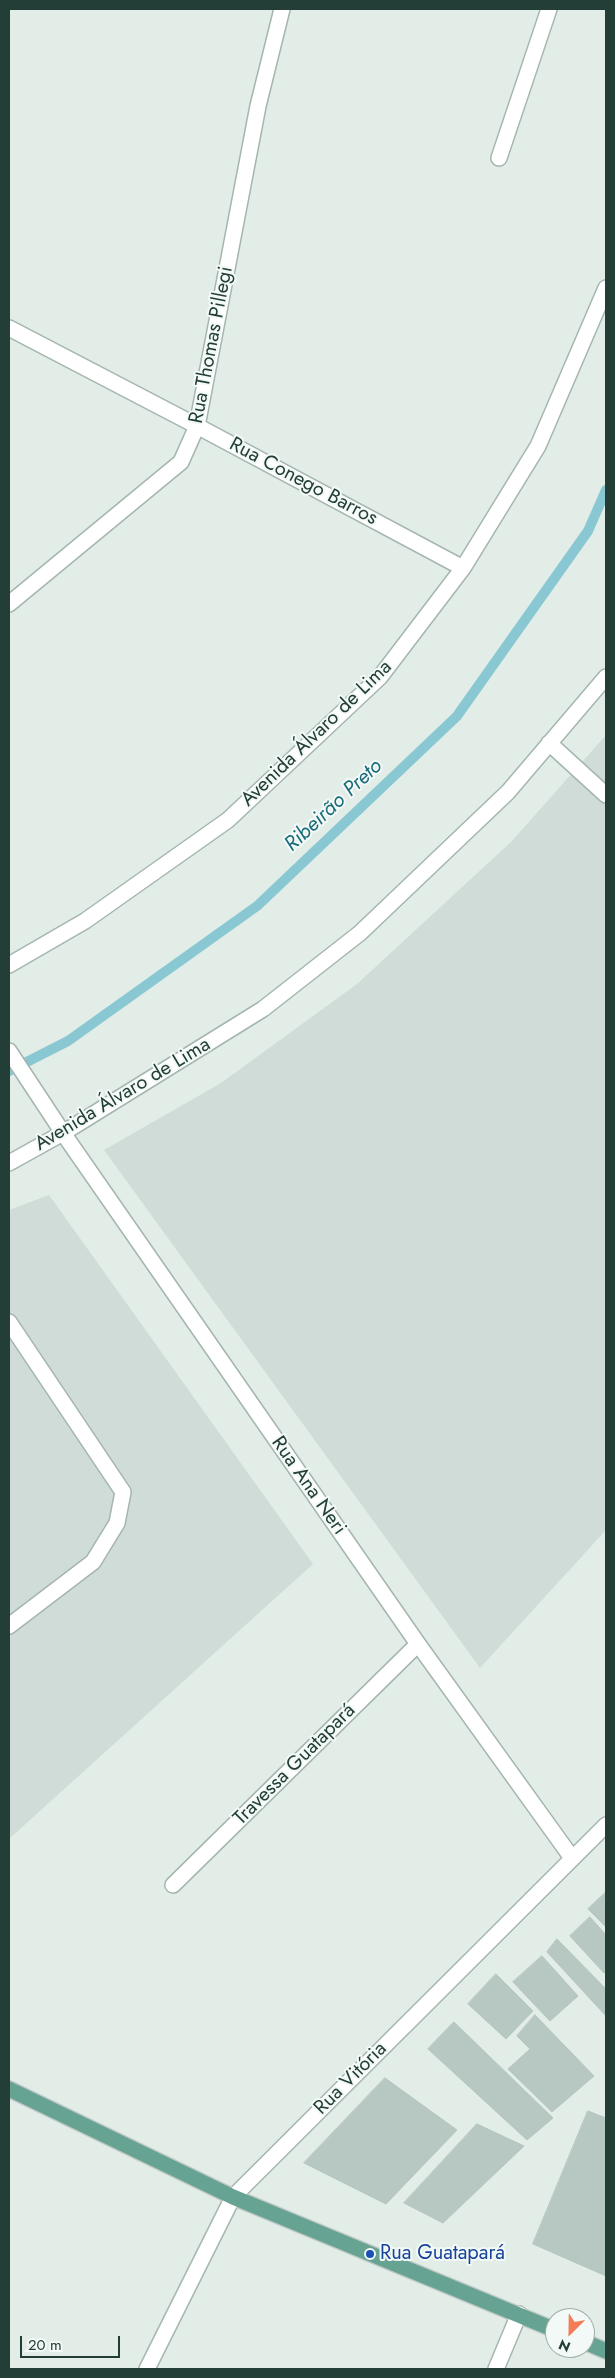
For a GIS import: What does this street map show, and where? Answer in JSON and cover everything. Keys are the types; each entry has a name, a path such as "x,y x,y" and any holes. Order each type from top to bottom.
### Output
{"main road":[{"path":"9,2090 233,2197 545,2326"}],"street":[{"name":"Rua Thomas Pillegi","path":"9,604 181,462 197,426 258,106 282,9"},
{"path":"499,158 549,9"},
{"name":"Avenida Álvaro de Lima","path":"9,965 84,920 228,820 380,677 463,568 538,446 606,288"},
{"name":"Rua Conego Barros","path":"9,328 463,568"},
{"name":"Avenida Álvaro de Lima","path":"9,1163 63,1133 264,1009 345,944 508,792 606,677"},
{"path":"549,743 606,795"},
{"name":"Rua Ana Neri","path":"9,1050 63,1133 418,1644 572,1858"},
{"path":"9,1322 123,1492 117,1523 93,1562 9,1626"},
{"name":"Travessa Guatapará","path":"173,1886 418,1644"},
{"name":"Rua Vitória","path":"148,2369 233,2197 606,1825"},
{"path":"496,2369 519,2314"}],"shaded area":[{"path":"606,735 606,1530 480,1668 104,1150 221,1083 357,984 511,842"},
{"path":"49,1195 313,1564 9,1839 9,1210"}],"building":[{"path":"606,1894 606,1927 588,1909"},
{"path":"590,1917 606,1935 606,1971 604,1973 570,1936"},
{"path":"557,1939 606,1989 606,2016 547,1952"},
{"path":"542,1956 578,1996 550,2021 513,1982"},
{"path":"496,1974 533,2011 506,2039 468,2004"},
{"path":"535,2015 594,2076 552,2112 508,2069 530,2049 517,2036"},
{"path":"454,2022 553,2118 527,2140 428,2049"},
{"path":"385,2078 457,2130 386,2204 304,2163"},
{"path":"588,2111 606,2118 606,2276 533,2244"},
{"path":"477,2124 524,2146 443,2223 404,2203"}],"waterway":[{"name":"Ribeirão Preto","path":"9,1071 68,1041 257,906 457,716 588,531 606,490"}],"place":[{"name":"Rua Guatapará","path":"370,2254"}]}
